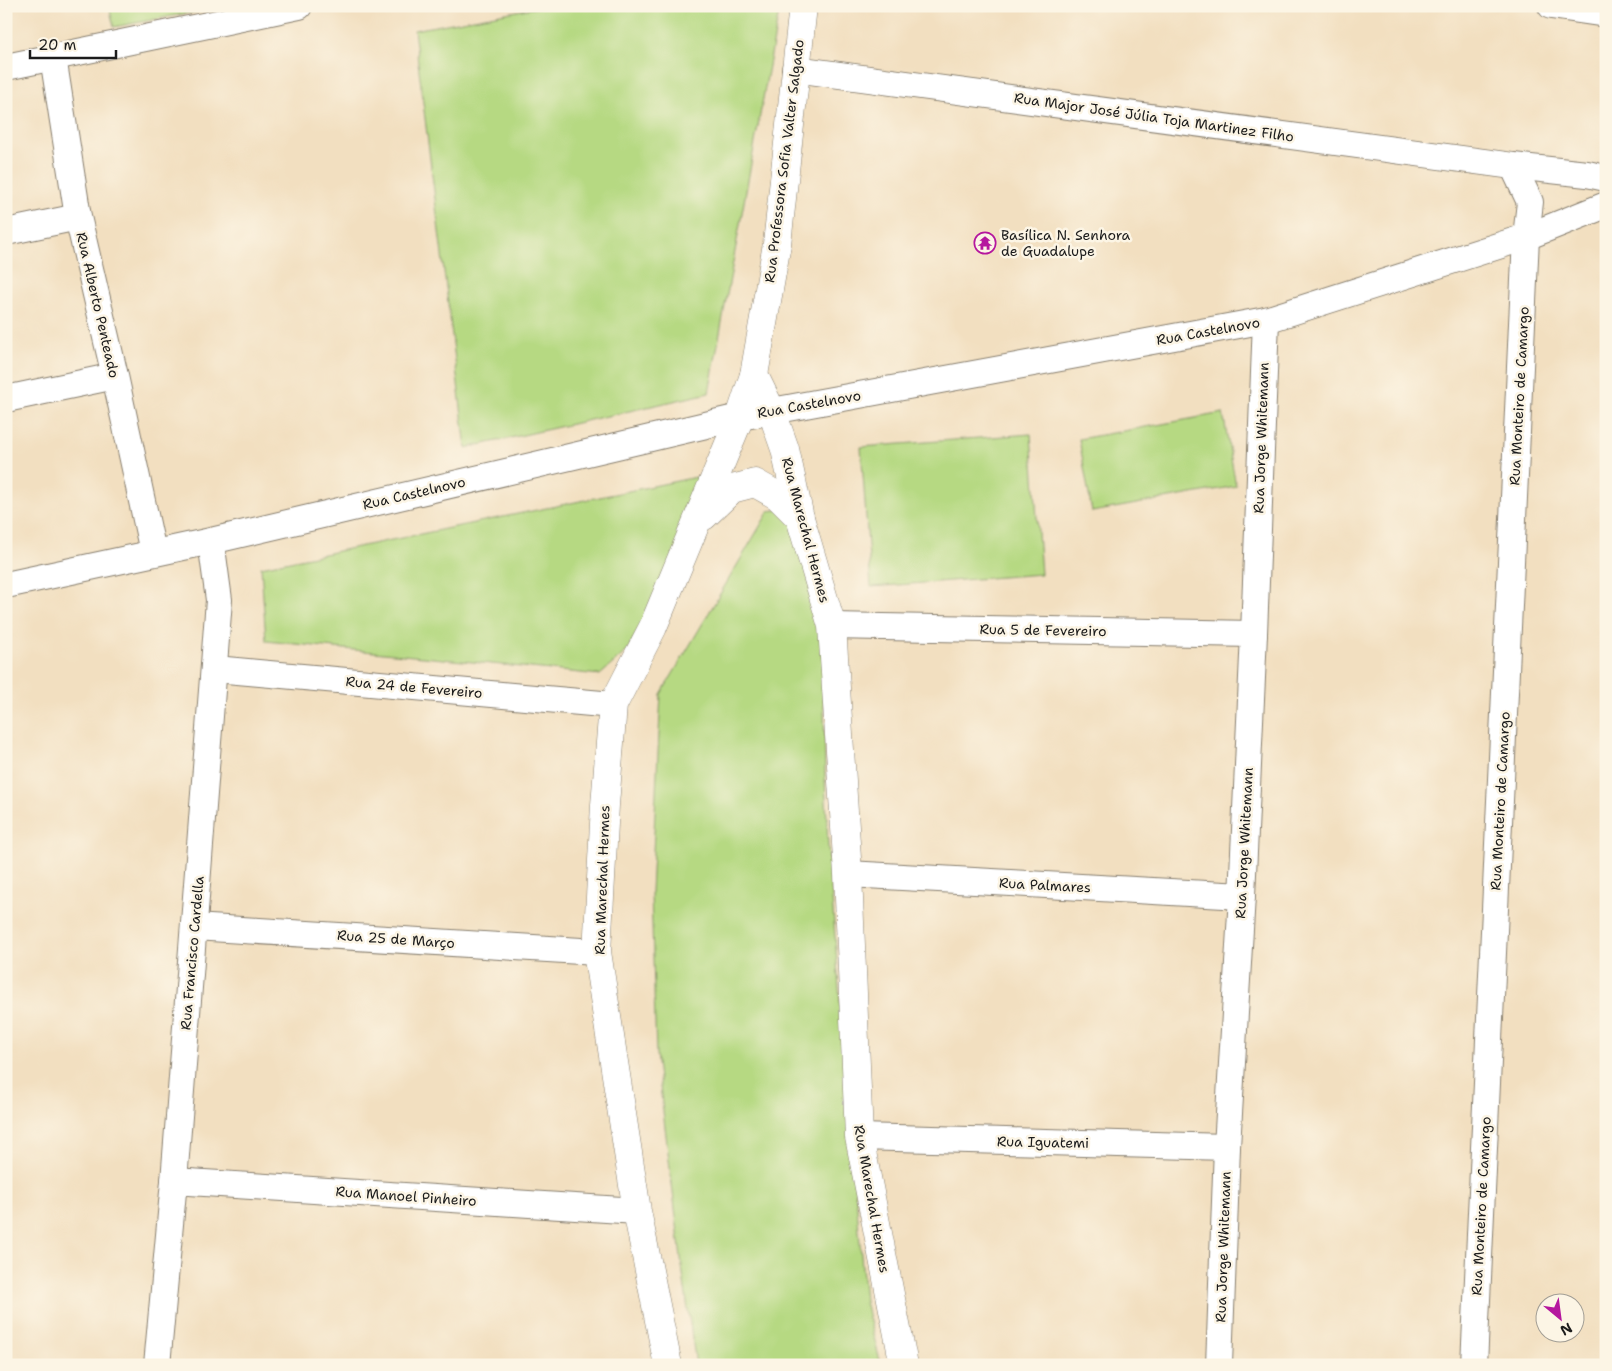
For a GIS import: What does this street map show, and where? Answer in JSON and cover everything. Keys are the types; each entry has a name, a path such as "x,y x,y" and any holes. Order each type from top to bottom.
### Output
{"street":[{"path":"6,67 299,6"},
{"name":"Rua Professora Sofia Valter Salgado","path":"740,417 754,376 777,244 803,6"},
{"path":"1551,6 1606,14"},
{"name":"Rua Alberto Penteado","path":"53,57 78,217 153,552"},
{"name":"Rua Major José Júlia Toja Martinez Filho","path":"795,69 1606,178"},
{"path":"1514,166 1530,202 1526,237"},
{"name":"Rua Castelnovo","path":"6,585 211,541 740,417 1266,320 1526,237 1606,205"},
{"path":"6,232 78,217"},
{"name":"Rua Monteiro de Camargo","path":"1474,1365 1526,237"},
{"name":"Rua Jorge Whitemann","path":"1219,1365 1227,1147 1242,896 1254,634 1266,320"},
{"path":"6,399 115,376"},
{"path":"754,376 772,412"},
{"name":"Rua Marechal Hermes","path":"772,412 785,449 800,518 832,626 848,874 859,1137 904,1365"},
{"name":"Rua Marechal Hermes","path":"668,1365 637,1211 597,952 605,805 613,705 652,628 740,417"},
{"path":"694,525 732,488 755,483 778,496 800,518"},
{"name":"Rua Francisco Cardella","path":"156,1365 174,1182 220,600 211,541"},
{"name":"Rua 5 de Fevereiro","path":"832,626 1254,634"},
{"name":"Rua 24 de Fevereiro","path":"215,669 613,705"},
{"name":"Rua Palmares","path":"848,874 1242,896"},
{"name":"Rua 25 de Março","path":"194,927 597,952"},
{"name":"Rua Iguatemi","path":"859,1137 1227,1147"},
{"name":"Rua Manoel Pinheiro","path":"174,1182 637,1211"}],"green space":[{"path":"109,6 227,6 114,27"},
{"path":"544,6 780,6 709,393 466,448 414,30"},
{"path":"1223,413 1236,486 1092,512 1079,439"},
{"path":"1031,434 1041,574 871,587 861,447"},
{"path":"716,473 628,650 600,675 266,641 261,567"},
{"path":"789,508 823,627 828,846 845,1065 865,1302 881,1365 696,1365 656,1054 651,892 661,694 769,511"}],"place":[{"name":"Basílica N. Senhora de Guadalupe","path":"985,243"}]}
